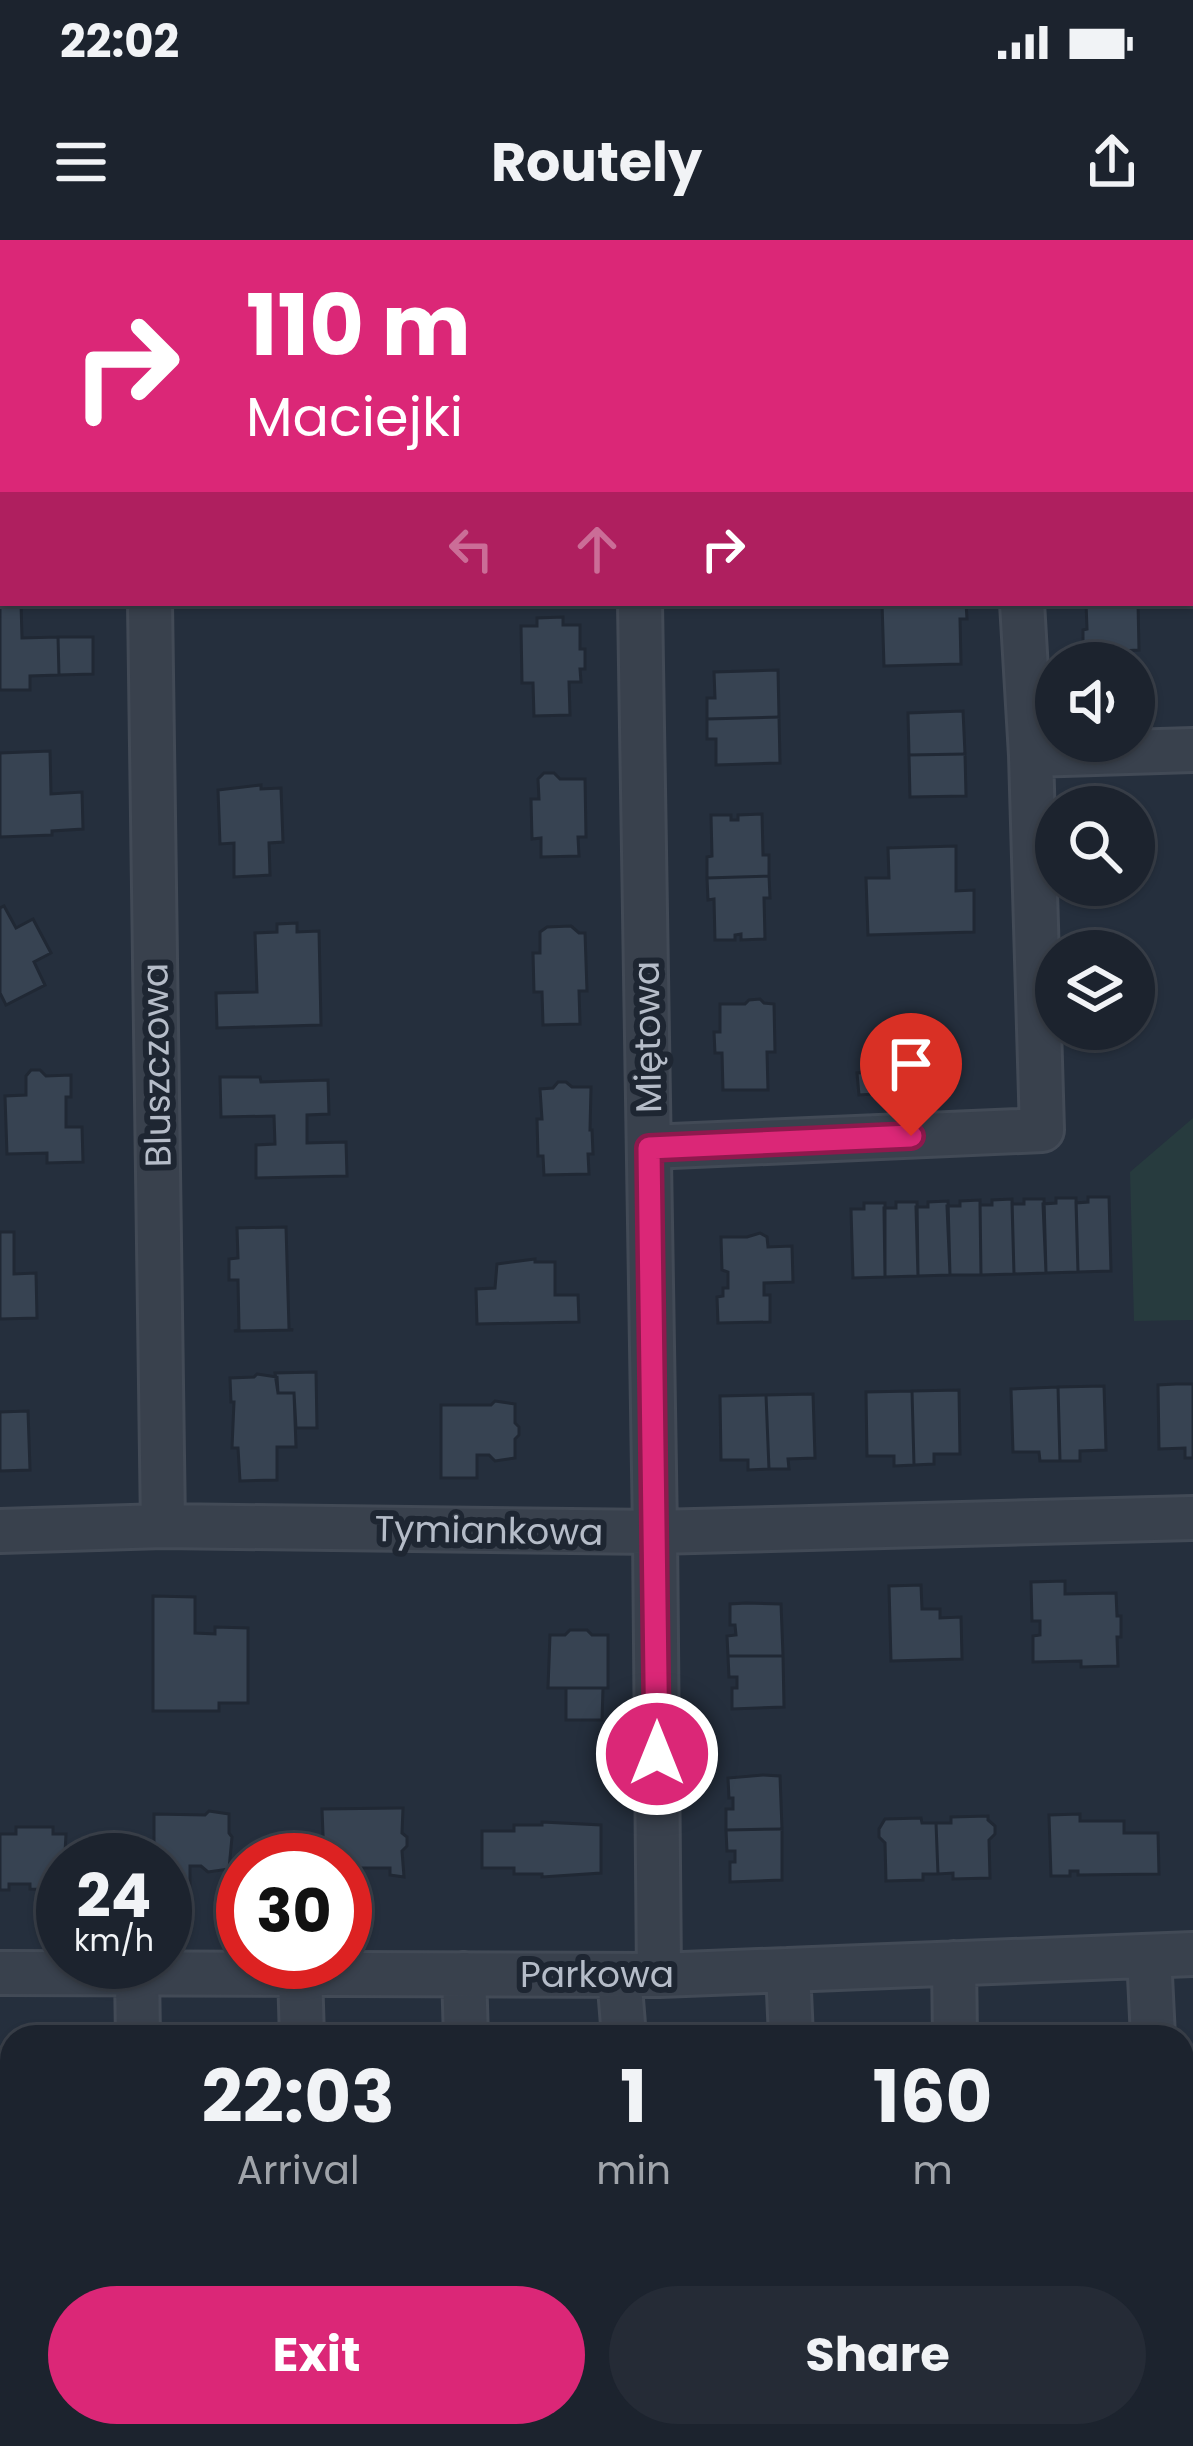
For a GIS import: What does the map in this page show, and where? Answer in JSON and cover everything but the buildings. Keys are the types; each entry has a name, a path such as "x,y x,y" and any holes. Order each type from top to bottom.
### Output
{"street":[{"name":"Bluszczowa","path":"150,606 163,1526"},
{"name":"Miętowa","path":"627,2025 639,1975 656,1532 640,606"},
{"path":"649,1148 1042,1130 1022,606"},
{"path":"1031,755 1193,750"},
{"name":"Tymiankowa","path":"0,1531 163,1526 656,1532 1193,1517"},
{"name":"Parkowa","path":"372,1973 639,1975 1193,1954"},
{"path":"1149,1956 1152,2025"},
{"path":"954,1964 955,2025"},
{"path":"788,1970 790,2025"},
{"name":"Parkowa","path":"0,1973 36,1973"},
{"path":"464,1974 466,2025"},
{"path":"137,1989 138,2025"},
{"path":"300,1989 302,2025"}],"green space":[{"path":"1193,1118 1193,1320 1134,1321 1130,1172"}],"route":[{"path":"657,1754 649,1148 911,1136"}]}
